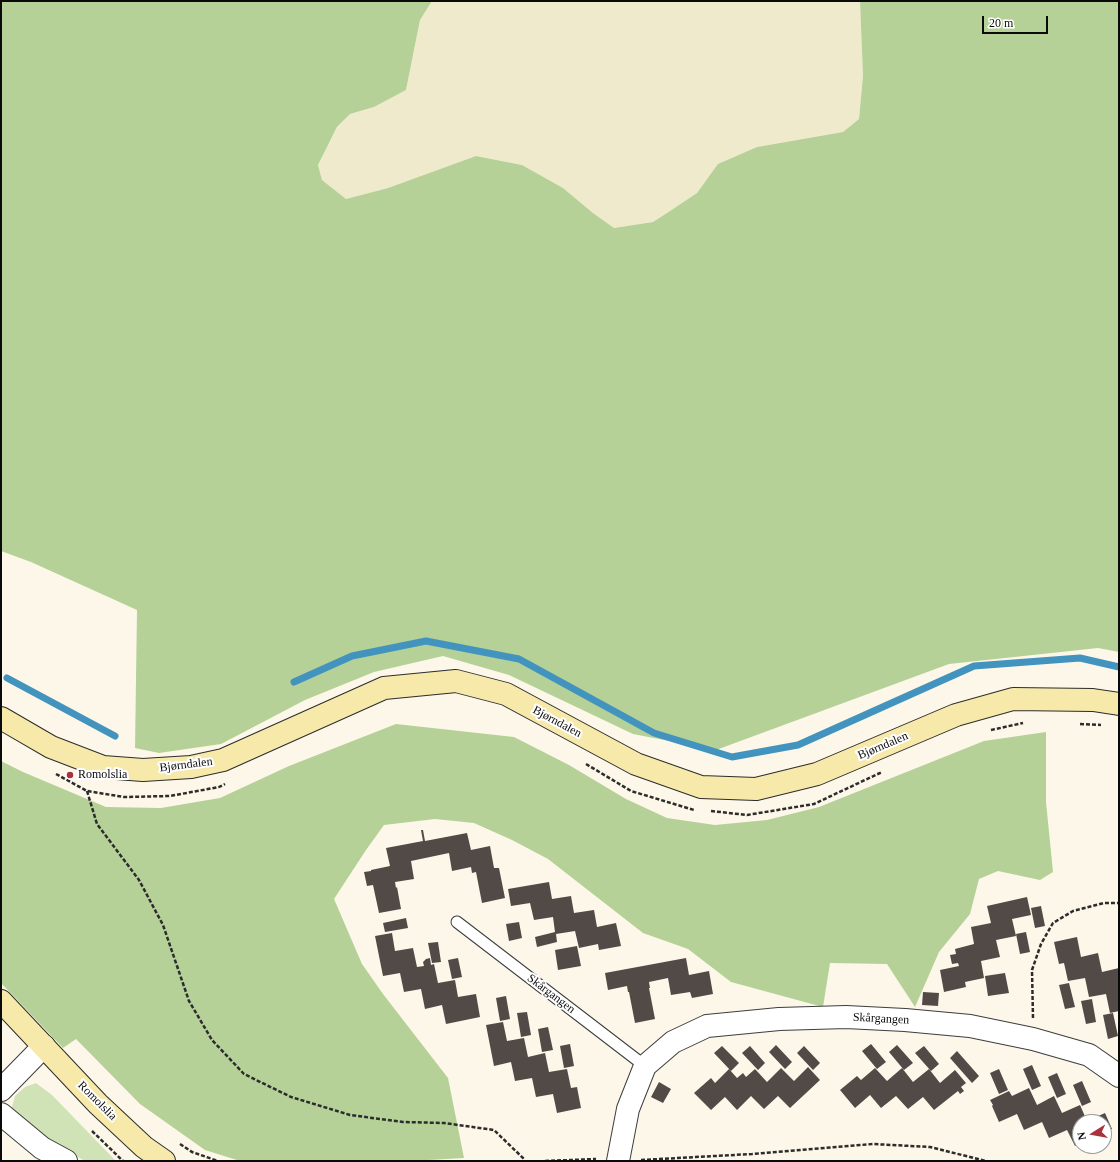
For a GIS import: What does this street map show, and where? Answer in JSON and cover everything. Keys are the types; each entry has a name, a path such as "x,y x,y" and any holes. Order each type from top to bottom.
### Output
{"main road":[{"name":"Bjørndalen","path":"1,718 51,747 103,767 143,770 191,767 224,760 384,688 456,681 506,694 636,764 701,787 756,789 817,774 956,715 1013,699 1093,700 1119,704"},
{"name":"Romolslia","path":"1,1001 98,1104 144,1147 164,1161"}],"street":[{"name":"Skårgangen","path":"618,1161 628,1109 645,1066 673,1042 707,1026 779,1019 846,1017 905,1020 970,1026 1033,1039 1089,1055 1119,1076"},
{"path":"1,1090 44,1046"},
{"path":"1,1114 42,1148 66,1161"}],"lane":[{"name":"Skårgangen","path":"457,922 645,1066"}],"path":[{"path":"990,730 1027,722"},
{"path":"1073,723 1103,726"},
{"path":"583,763 631,791 692,810 700,810"},
{"path":"708,811 747,815 814,804 883,772"},
{"path":"54,774 88,791 124,797 170,796 218,787 226,784"},
{"path":"88,791 97,824 139,880 163,925 189,1001 212,1040 244,1074 290,1097 350,1115 403,1122 444,1122 494,1130 525,1161"},
{"path":"1033,1039 1032,970 1041,944 1053,923 1073,911 1104,903 1119,903"},
{"path":"545,1161 589,1159 618,1161 752,1154 873,1144 930,1147 986,1161"}],"shaded area":[{"path":"432,1 860,1 863,76 859,119 843,132 757,147 719,164 697,193 653,222 614,228 563,188 522,165 476,156 388,188 346,199 322,180 318,165 337,128 350,114 374,107 406,90 420,20"}],"green space":[{"path":"1,1 432,1 420,20 406,90 374,107 350,114 337,127 318,165 322,180 346,199 388,188 476,156 522,165 563,188 614,228 653,222 697,193 718,164 757,147 843,132 859,119 863,76 860,1 1119,1 1119,652 1098,648 949,664 716,750 633,734 509,675 443,656 374,672 305,700 221,744 159,753 135,748 137,610 31,562 1,551"},
{"path":"396,724 514,737 569,765 626,799 667,818 715,825 767,820 819,807 984,741 1046,732 1046,802 1053,872 1040,880 998,871 979,879 970,914 939,952 915,1007 887,964 830,963 823,1007 731,982 688,949 643,933 548,859 512,840 474,823 435,819 384,825 334,899 362,964 383,994 448,1078 464,1158 411,1161 240,1161 205,1150 140,1104 76,1039 63,1048 1,983 1,761 23,772 106,807 161,808 220,798 289,766"},
{"path":"36,1083 52,1095 116,1161 85,1161 16,1120 12,1107 15,1096 25,1087"}],"building":[{"path":"421,830 423,830 425,841 467,833 471,850 490,846 494,868 499,868 505,898 482,903 476,872 472,873 471,867 452,871 449,853 411,861 414,879 395,882 401,909 379,913 373,885 367,886 364,872 390,866 386,848 423,841"},
{"path":"549,882 552,899 571,896 574,913 594,910 597,927 616,923 621,946 599,950 598,944 579,948 575,931 556,934 557,942 537,947 535,937 555,932 553,917 534,920 530,903 511,906 508,889"},
{"path":"1027,897 1031,915 1012,919 1016,936 996,940 1000,957 981,961 984,978 965,982 966,987 944,992 940,970 959,966 958,963 952,964 950,955 956,954 955,949 974,944 971,927 991,923 987,906"},
{"path":"1041,906 1045,926 1035,928 1031,908"},
{"path":"406,918 408,928 385,932 383,923"},
{"path":"519,922 522,938 509,941 506,924"},
{"path":"1026,932 1030,952 1020,954 1016,934"},
{"path":"392,933 395,951 413,948 417,967 424,966 423,962 430,958 431,965 434,964 438,983 455,980 458,997 476,994 480,1017 446,1024 442,1005 425,1009 421,989 404,992 400,973 383,976 375,936"},
{"path":"1077,937 1081,957 1098,953 1102,972 1119,968 1119,1011 1110,1013 1106,994 1089,997 1085,978 1068,981 1064,963 1059,964 1054,942"},
{"path":"438,942 441,962 432,963 428,943"},
{"path":"577,946 581,966 558,970 555,950"},
{"path":"458,958 462,977 452,979 448,960"},
{"path":"686,958 689,975 709,971 713,994 692,998 690,992 671,995 668,978 649,982 655,1019 635,1023 627,986 608,990 605,973"},
{"path":"1005,973 1009,993 988,996 985,976"},
{"path":"1069,983 1075,1007 1065,1009 1059,985"},
{"path":"923,992 939,993 938,1006 922,1005"},
{"path":"506,996 510,1019 500,1021 496,998"},
{"path":"1092,999 1096,1022 1086,1024 1081,1001"},
{"path":"527,1012 531,1035 521,1037 517,1013"},
{"path":"1113,1013 1118,1036 1108,1039 1103,1015"},
{"path":"503,1022 507,1041 524,1038 528,1057 545,1053 549,1072 567,1069 571,1088 577,1087 581,1108 557,1113 553,1094 536,1097 532,1078 515,1081 511,1062 494,1066 486,1025"},
{"path":"548,1027 553,1050 542,1052 538,1029"},
{"path":"570,1044 574,1066 564,1068 560,1046"},
{"path":"871,1044 886,1062 877,1069 862,1051"},
{"path":"776,1045 792,1062 785,1069 769,1052"},
{"path":"897,1045 913,1063 904,1070 889,1052"},
{"path":"722,1046 739,1063 731,1071 714,1053"},
{"path":"750,1046 765,1063 758,1070 742,1053"},
{"path":"804,1046 820,1063 813,1070 797,1053"},
{"path":"924,1046 939,1064 931,1071 915,1053"},
{"path":"957,1051 979,1076 972,1083 950,1058"},
{"path":"1032,1065 1041,1086 1032,1090 1023,1069"},
{"path":"808,1067 820,1080 790,1108 778,1096 764,1109 751,1096 737,1110 725,1097 711,1110 694,1093 711,1078 715,1083 729,1069 737,1078 743,1073 746,1077 755,1069 767,1082 781,1068 794,1081"},
{"path":"875,1068 887,1081 902,1068 913,1082 929,1069 940,1083 955,1070 966,1083 961,1087 964,1091 960,1094 958,1091 934,1110 923,1097 908,1109 896,1096 881,1108 870,1095 855,1108 840,1090 857,1076 861,1080"},
{"path":"999,1069 1008,1090 999,1094 990,1073"},
{"path":"1057,1073 1066,1094 1057,1098 1048,1077"},
{"path":"1082,1081 1091,1102 1082,1106 1073,1085"},
{"path":"659,1082 671,1089 663,1103 651,1097"},
{"path":"1029,1088 1037,1105 1054,1096 1062,1113 1080,1105 1084,1114 1072,1114 1072,1140 1067,1130 1049,1138 1042,1122 1024,1130 1017,1114 999,1122 990,1100 1009,1091 1012,1096"}],"waterway":[{"path":"294,682 352,656 426,641 519,659 654,733 732,757 798,745 974,666 1080,658 1119,667"},
{"path":"7,678 115,736"}],"place":[{"name":"Romolslia","path":"70,775"}]}
